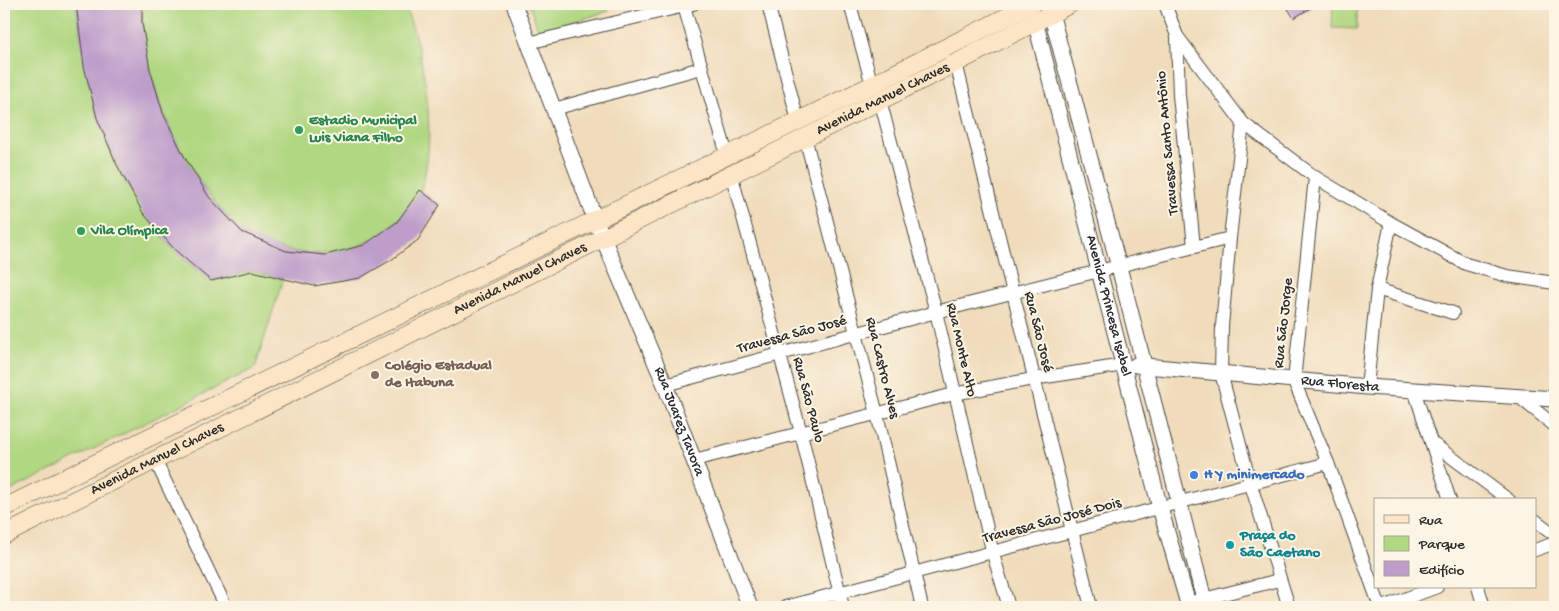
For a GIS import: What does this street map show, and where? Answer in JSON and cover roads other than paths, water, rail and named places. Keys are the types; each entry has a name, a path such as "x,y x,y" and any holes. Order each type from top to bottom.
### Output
{"main road":[{"path":"1032,8 1049,8 1070,4"},
{"name":"Avenida Manuel Chaves","path":"876,93 956,63 1032,8"},
{"name":"Avenida Manuel Chaves","path":"4,535 604,238 730,173 802,129 876,93 1032,8"},
{"name":"Avenida Manuel Chaves","path":"4,508 727,155 802,129"}],"street":[{"path":"514,4 595,219"},
{"name":"Rua Castro Alves","path":"768,4 877,414 922,607"},
{"name":"Rua Monte Alto","path":"850,4 936,312 993,554 1009,607"},
{"path":"1165,4 1177,36 1243,124 1315,177 1391,223 1466,264 1500,274 1555,283"},
{"path":"528,43 689,5 702,68 727,155"},
{"name":"Avenida Princesa Isabel","path":"1032,8 1160,508 1188,605"},
{"name":"Avenida Princesa Isabel","path":"1049,8 1119,267 1204,603"},
{"name":"Travessa Santo Antônio","path":"1177,36 1179,95 1194,247"},
{"name":"Rua São José","path":"956,63 1070,532 1091,607"},
{"path":"554,109 702,68"},
{"path":"1243,124 1222,326 1221,373 1250,482 1279,580 1289,607"},
{"name":"Rua São Paulo","path":"730,173 801,433 843,607"},
{"name":"Rua São Jorge","path":"1315,177 1294,380 1328,463 1374,586"},
{"name":"Rua Juarez Tavora","path":"595,219 665,385 750,607"},
{"path":"1367,386 1377,289 1391,223"},
{"name":"Travessa São José","path":"665,385 936,312 1230,238"},
{"path":"1377,289 1453,313"},
{"path":"694,460 954,394 1033,379 1124,365"},
{"name":"Rua Floresta","path":"1124,365 1143,365 1414,390 1555,399"},
{"path":"1414,390 1449,498"},
{"path":"1519,397 1555,426"},
{"path":"1431,442 1506,498"},
{"path":"155,460 226,607"},
{"name":"Travessa São José Dois","path":"785,607 993,554 1250,482 1328,463"},
{"path":"1536,521 1555,535"},
{"path":"1536,550 1555,543"},
{"path":"1188,605 1204,603 1279,580"},
{"name":"Rua São Jorge","path":"1375,588 1382,607 1434,588"},
{"path":"1478,588 1484,607"}],"place":[{"name":"Estadio Municipal Luis Viana Filho","path":"299,130"},
{"name":"Vila Olímpica","path":"81,231"},
{"name":"Colégio Estadual de Itabuna","path":"375,375"},
{"name":"H Y minimercado","path":"1194,475"},
{"name":"Praça do São Caetano","path":"1230,545"}]}
